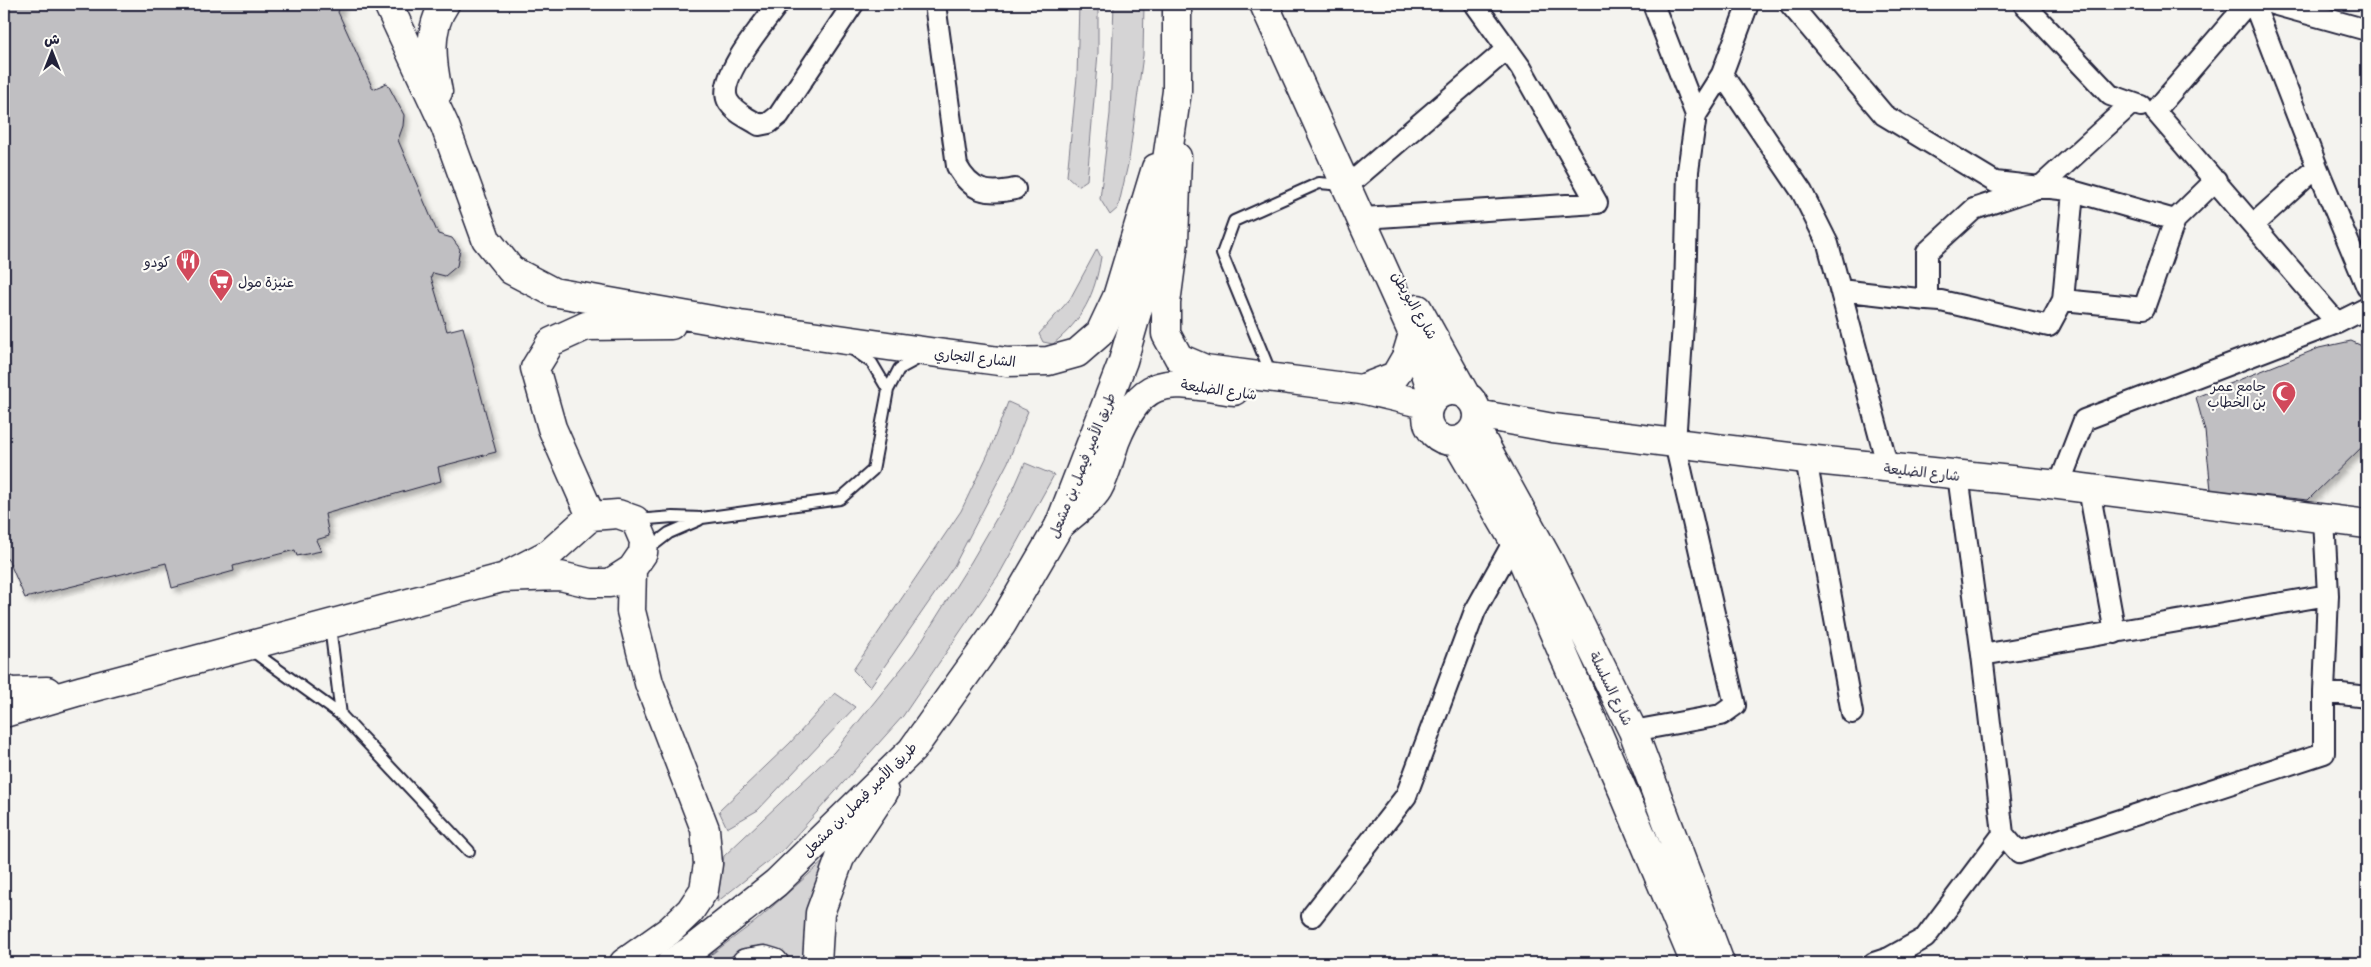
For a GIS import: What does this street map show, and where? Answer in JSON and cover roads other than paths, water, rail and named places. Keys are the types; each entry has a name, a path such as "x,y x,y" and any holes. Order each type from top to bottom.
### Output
{"main road":[{"path":"388,4 445,126 486,239 511,270 552,292 740,325"},
{"path":"445,4 432,37 434,72 445,126"},
{"name":"طريق الأمير فيصل بن مشعل","path":"671,963 690,952 776,883 912,750 1002,624 1059,526 1123,361 1153,256 1177,91 1177,4"},
{"path":"1264,4 1413,334 1429,407 1430,430 1443,440 1468,419"},
{"path":"1177,91 1178,150 1174,242 1166,303 1166,334 1179,358 1204,369 1350,388 1429,407"},
{"name":"الشارع التجاري","path":"740,325 1007,362 1048,361 1076,353 1100,333 1117,297 1146,208 1177,91"},
{"name":"شارع البويطن","path":"1362,218 1403,281 1468,419"},
{"path":"591,516 552,428 535,368 551,342 586,326 740,325"},
{"path":"1350,388 1395,376 1406,357 1413,334"},
{"name":"شارع الضليعة","path":"1059,526 1098,490 1116,440 1134,405 1152,388 1174,383 1429,407"},
{"path":"1429,407 1449,390 1468,419 1514,541 1623,791 1694,963"},
{"name":"شارع الضليعة","path":"1468,419 1806,459 2059,485 2367,524"},
{"name":"شارع السلسلة","path":"1468,419 1550,563 1633,731 1720,963"},
{"path":"4,713 83,690 502,578 550,553 591,516 618,514 635,520 644,541 638,561 631,611 649,683 705,829 708,864 704,890 690,911 669,931 624,963"},
{"path":"502,578 560,576 590,583 610,583 638,561"},
{"path":"4,690 11,692 83,690"},
{"path":"817,963 820,913 840,858 912,750"},
{"path":"746,963 764,960 774,963"}],"street":[{"path":"778,4 733,69 726,88 728,100 736,110 758,125 769,123 779,115 853,4"},
{"path":"935,4 957,166 963,177 985,192 996,193 1015,189"},
{"path":"1362,218 1597,203 1521,68 1475,4"},
{"path":"1653,4 1696,115"},
{"path":"1633,731 1721,715 1735,705 1675,443 1686,294 1688,171 1696,115 1722,74 1748,4"},
{"path":"2024,4 2110,95 2155,110 2337,322"},
{"path":"2155,110 2246,4"},
{"path":"2254,4 2317,167 2367,286"},
{"path":"2273,4 2367,30"},
{"path":"1796,6 1884,115 1995,182 2073,192 2174,220"},
{"path":"1347,186 1507,49"},
{"path":"1722,74 1802,192 1828,244 1888,468"},
{"path":"1927,300 1927,252 1974,210 2040,187 2132,103"},
{"path":"2254,224 2317,167"},
{"path":"2063,300 2144,308 2174,220 2216,180"},
{"path":"1840,290 1927,300 2050,326 2063,300 2073,192"},
{"path":"2059,485 2084,420 2337,322 2367,308"},
{"path":"1806,459 1852,713"},
{"path":"1958,475 2003,834 2019,853 2324,753 2324,692 2328,595 2324,519"},
{"path":"2089,489 2115,633"},
{"path":"1312,916 1406,796 1475,611 1514,541"},
{"path":"1982,655 2328,595"},
{"path":"2324,692 2367,697"},
{"path":"1874,963 1888,958 1926,938 2003,834"}],"lane":[{"path":"1347,186 1319,183 1234,221 1222,254 1268,369 1325,378 1350,388"},
{"path":"836,339 872,363 888,390"},
{"path":"635,520 673,517 702,518 840,499 873,470 888,390 899,369 930,352"},
{"path":"638,561 669,533 702,518"},
{"path":"329,624 341,715"},
{"path":"246,646 341,715 469,851"}],"place":[{"name":"كودو","path":"188,282"},
{"name":"عنيزة مول","path":"221,302"},
{"name":"جامع عمر بن الخطاب","path":"2284,414"}]}
